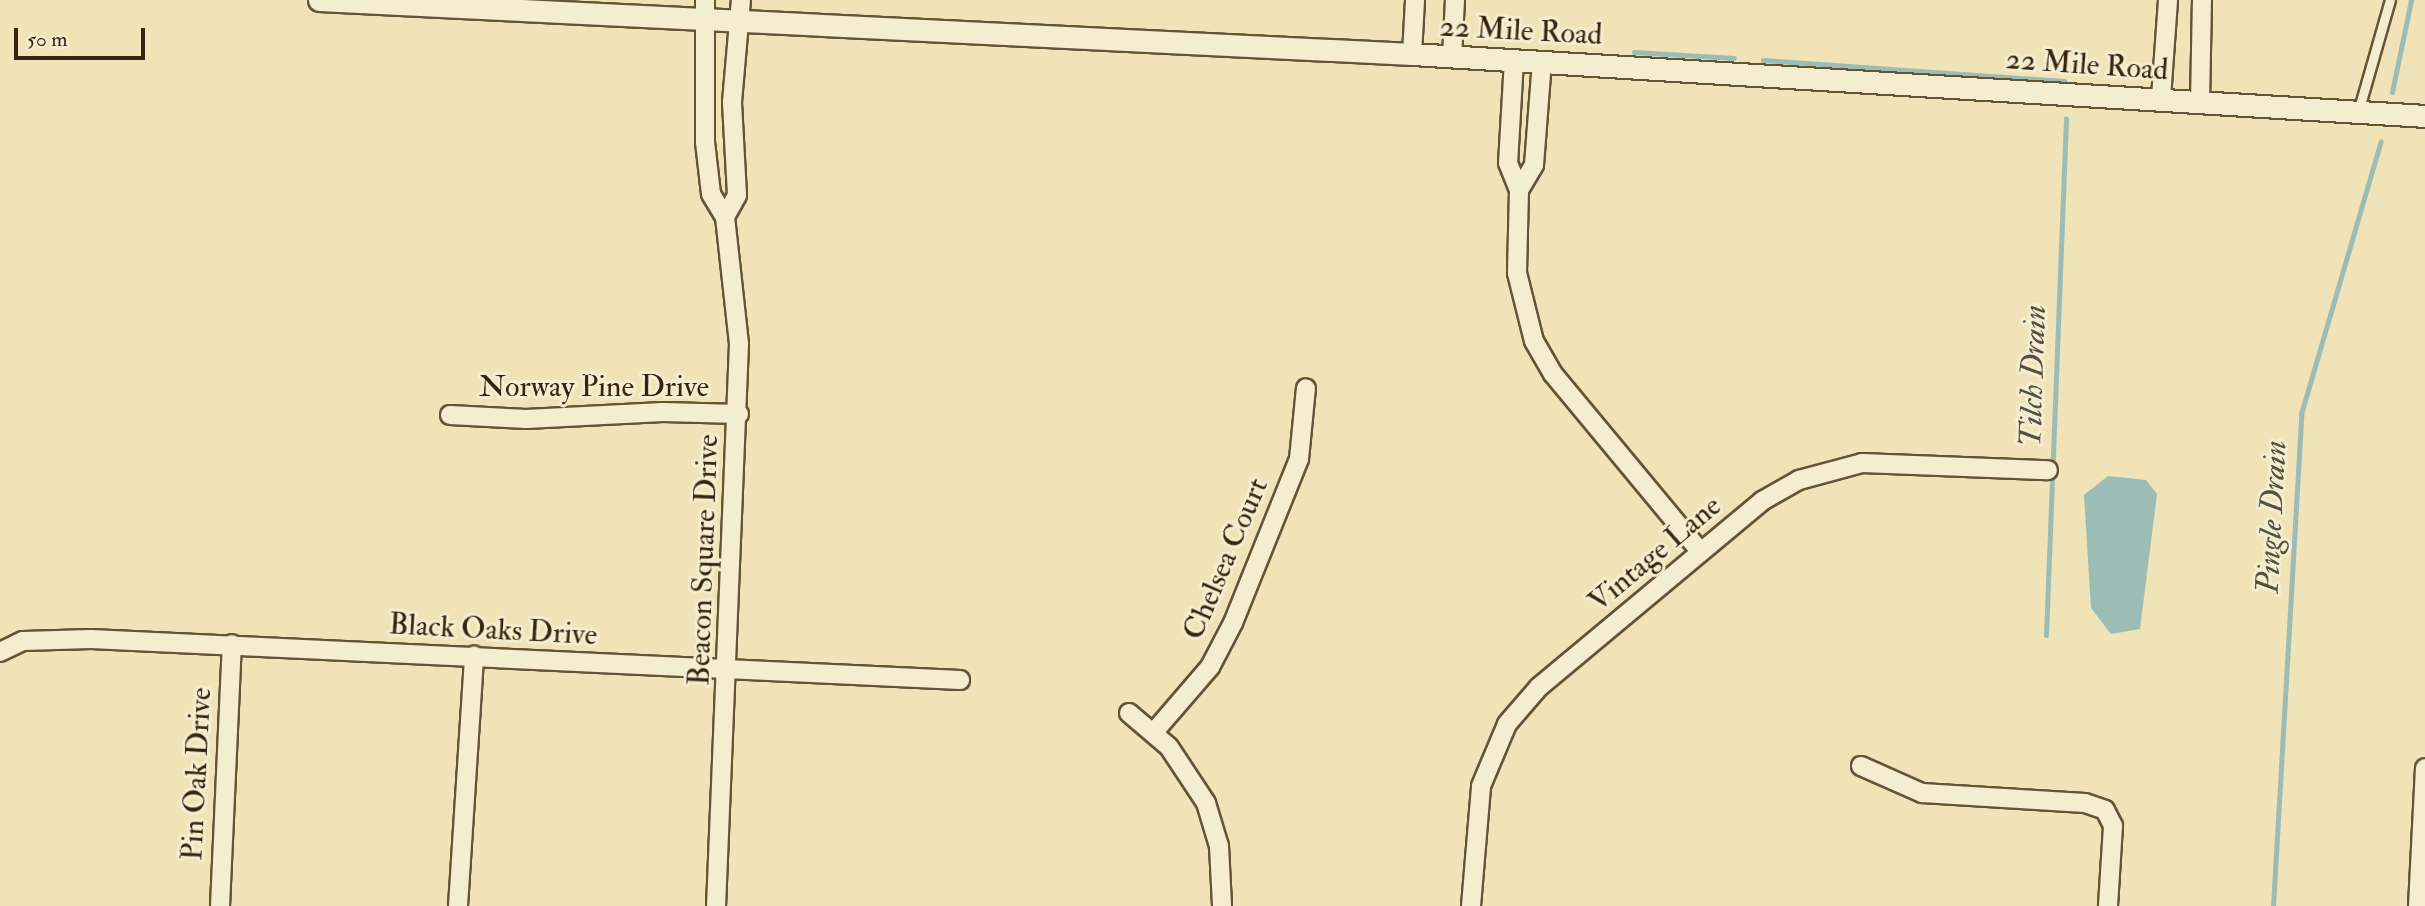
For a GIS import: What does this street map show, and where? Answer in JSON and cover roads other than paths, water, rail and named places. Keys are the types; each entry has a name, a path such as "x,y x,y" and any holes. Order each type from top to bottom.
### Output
{"street":[{"name":"22 Mile Road","path":"319,0 740,9 1452,57 2425,116"},
{"path":"1412,54 1416,0"},
{"path":"1452,57 1455,0"},
{"path":"2161,98 2168,0"},
{"path":"2200,103 2202,0"},
{"name":"Beacon Square Drive","path":"705,8 705,142 711,194 725,217 738,344 739,414 716,906"},
{"name":"Beacon Square Drive","path":"725,217 737,195 732,110 740,9"},
{"path":"1514,60 1508,163 1520,190 1517,273 1527,322 1542,358 1701,552"},
{"path":"1520,190 1534,165 1542,62"},
{"name":"Chelsea Court","path":"1154,732 1210,667 1233,623 1299,459 1306,388"},
{"name":"Norway Pine Drive","path":"450,415 526,419 663,412 739,414"},
{"name":"Vintage Lane","path":"1471,906 1479,796 1496,744 1507,724 1539,687 1780,490 1839,466 1909,462 2048,470"},
{"name":"Black Oaks Drive","path":"0,652 23,641 91,639 960,680"},
{"name":"Pin Oak Drive","path":"220,906 232,645"},
{"path":"458,906 474,656"},
{"path":"1129,713 1154,732 1184,765 1206,803 1219,846 1222,906"},
{"path":"1861,766 1922,793 2085,803 2105,810 2113,826 2108,906"},
{"path":"2418,906 2425,768"}],"lane":[{"path":"2358,112 2390,0"}],"water":[{"path":"2108,476 2146,480 2157,494 2140,629 2111,634 2091,608 2084,495"}],"waterway":[{"name":"Pingle Drain","path":"2392,92 2411,0"},
{"name":"Tilch Drain","path":"1634,52 1734,58"},
{"name":"Tilch Drain","path":"1763,60 2064,81"},
{"name":"Tilch Drain","path":"2046,635 2066,118"},
{"name":"Pingle Drain","path":"2273,906 2301,414 2381,141"}]}
